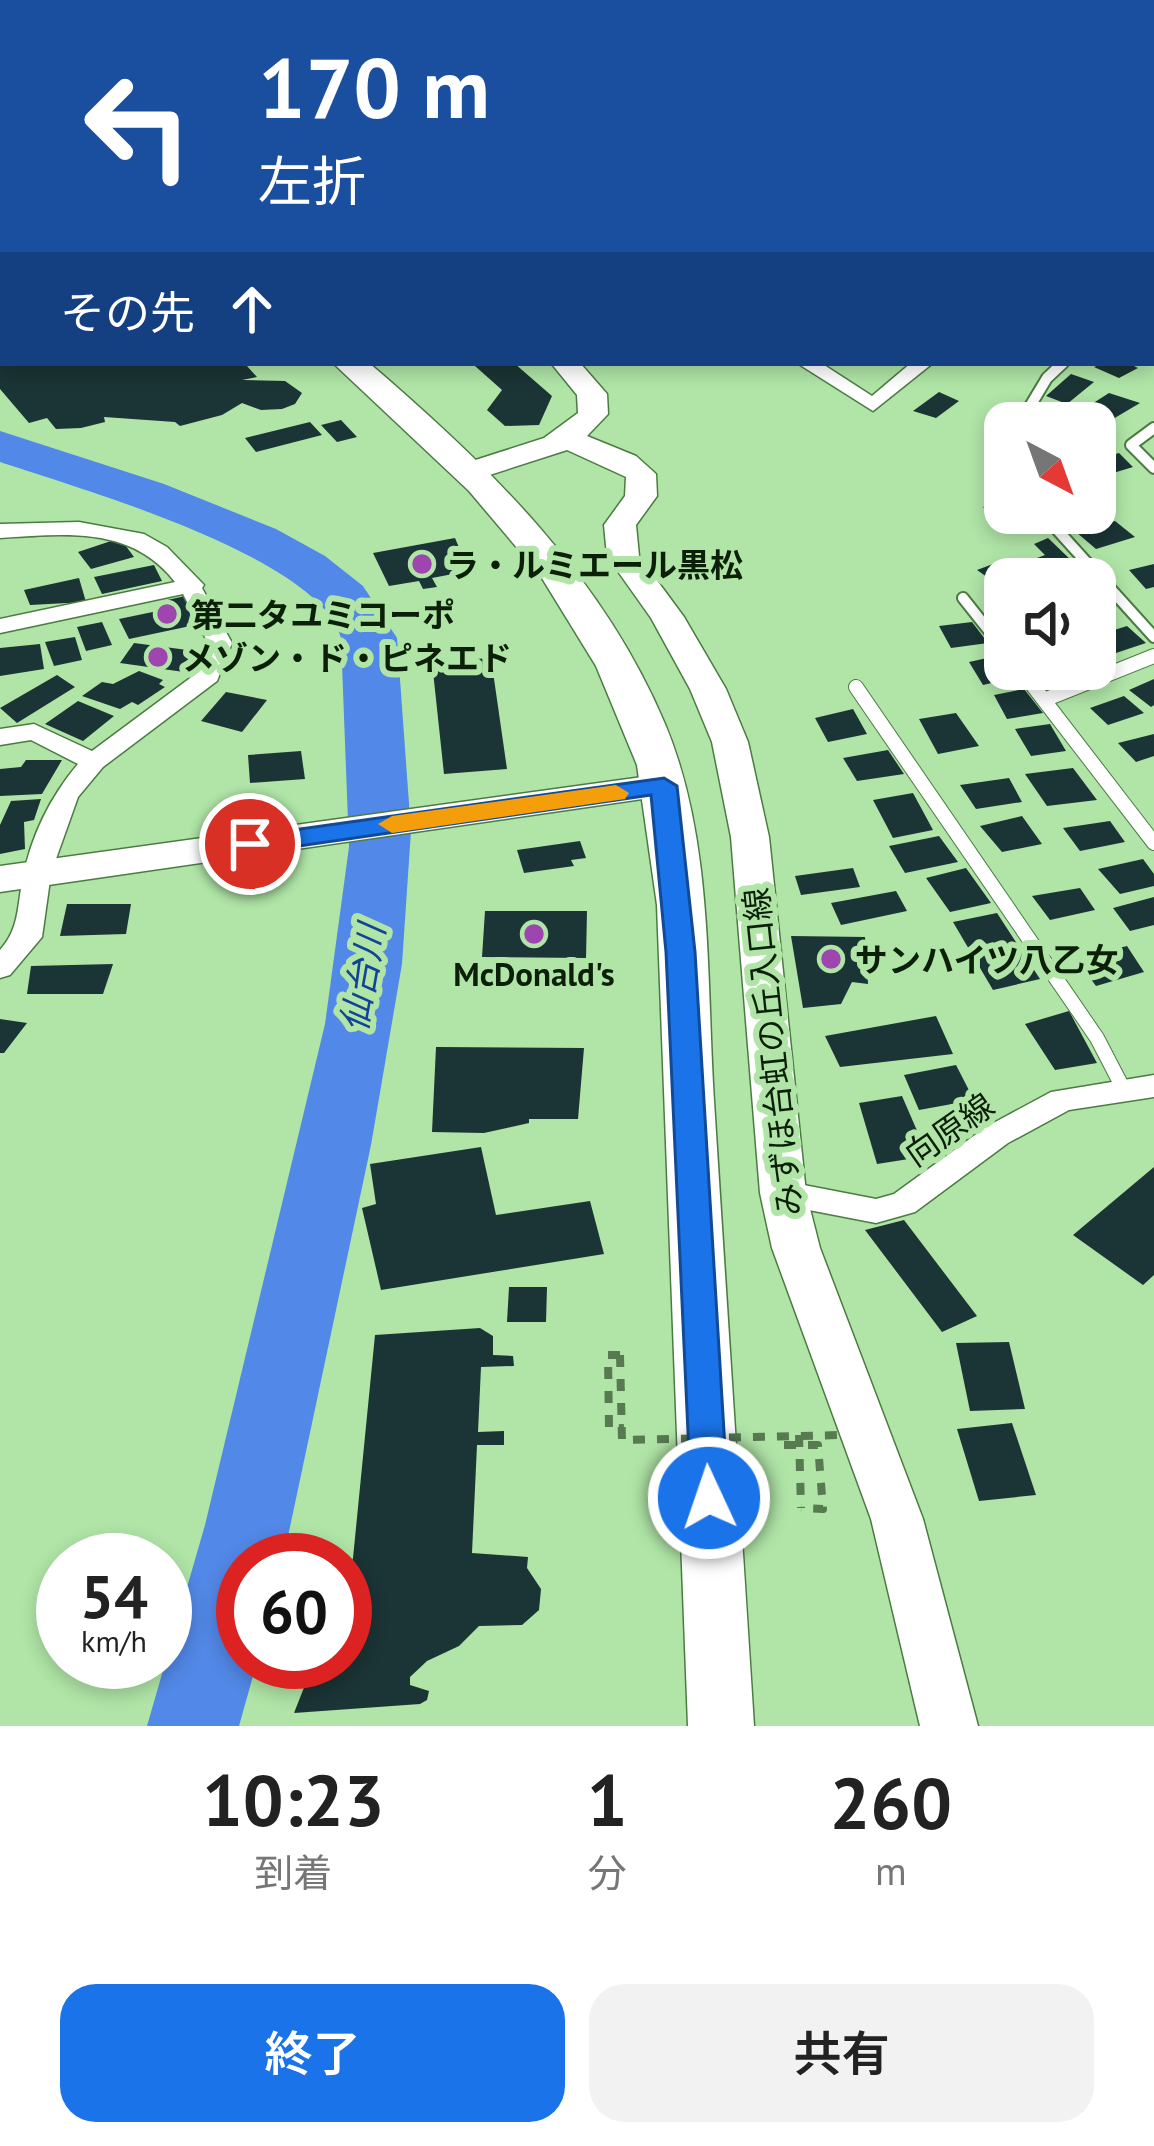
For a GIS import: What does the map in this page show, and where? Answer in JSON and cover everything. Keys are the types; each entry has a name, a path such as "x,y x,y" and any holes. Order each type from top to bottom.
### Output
{"main road":[{"path":"352,366 474,471 535,539 592,621 645,727 664,786 681,952 721,1726"}],"street":[{"path":"474,471 567,439 593,414 592,394 568,366"},
{"path":"812,366 873,405 918,366"},
{"name":"みずほ台虹の丘入口線","path":"567,439 625,462 641,475 640,496 620,525 623,556 667,617 708,688 730,742 750,837 783,1193 796,1248 897,1520 950,1726"},
{"path":"0,531 71,527 134,536 166,553 193,585 220,643 208,676 94,762 65,795 18,876 28,938 0,968"},
{"path":"0,626 193,585"},
{"path":"0,737 34,732 94,762"},
{"path":"18,876 664,786"},
{"name":"向原線","path":"783,1193 876,1210 904,1203 997,1135 1063,1100 1139,1088"}],"lane":[{"path":"1033,402 1060,366"},
{"path":"1154,428 1131,445 1154,468"},
{"path":"1061,534 1154,637"},
{"path":"963,598 984,624"},
{"path":"1044,700 1154,656"},
{"path":"856,687 1097,1038 1139,1088"},
{"path":"1036,690 1154,843"}],"path":[{"path":"624,1428 609,1429 608,1355 620,1355 622,1440 842,1435"},
{"path":"784,1445 818,1445 823,1509 801,1508 799,1435"}],"building":[{"path":"0,366 247,366 257,377 242,380 285,381 302,393 295,404 282,409 261,410 242,403 222,415 180,426 104,417 105,422 81,428 56,429 47,418 29,423 0,389"},
{"path":"475,366 517,366 552,396 539,425 505,426 487,410 502,390"},
{"path":"1134,366 1138,368 1119,378 1094,367"},
{"path":"1071,374 1094,382 1069,402 1046,396"},
{"path":"939,392 959,401 936,418 913,411"},
{"path":"1109,393 1140,403 1116,417 1116,402 1095,402"},
{"path":"341,420 357,437 337,442 321,425"},
{"path":"310,422 322,435 256,452 245,438"},
{"path":"1119,453 1133,467 1116,472"},
{"path":"1116,522 1135,537 1096,549 1078,534 1116,534"},
{"path":"120,538 134,557 91,569 78,552"},
{"name":"ラ・ルミエール黒松","path":"455,538 466,564 474,570 432,578 437,587 423,589 419,581 389,586 373,553"},
{"path":"1048,538 1069,558 1037,558 1045,555 1034,544"},
{"path":"1154,564 1154,587 1146,589 1129,570"},
{"path":"154,565 162,581 102,594 94,577"},
{"path":"79,578 86,602 30,605 24,590"},
{"name":"第二タユミコーポ","path":"185,596 195,625 129,639 119,619 167,609 163,601"},
{"path":"102,622 112,645 86,651 77,627"},
{"path":"972,622 984,644 951,648 939,626"},
{"path":"1127,626 1146,643 1116,653 1116,629"},
{"path":"75,637 82,660 54,666 45,642"},
{"name":"メゾン・ド・ピネエド","path":"134,643 195,651 184,672 120,663"},
{"path":"40,644 44,669 0,676 0,648"},
{"path":"491,658 507,769 444,774 432,662"},
{"path":"984,659 984,685 983,685 969,662"},
{"path":"139,671 163,680 159,684 165,687 138,705 132,702 120,709 82,696 102,682 113,684"},
{"path":"57,675 75,687 17,723 0,708"},
{"path":"1154,679 1154,705 1151,707 1129,690"},
{"path":"1025,690 1043,713 1007,719 994,695"},
{"path":"226,692 267,700 242,732 201,721"},
{"path":"1124,696 1144,713 1108,725 1090,708"},
{"path":"78,701 114,716 83,741 45,724"},
{"path":"853,709 867,734 828,742 815,718"},
{"path":"956,713 979,746 938,754 919,719"},
{"path":"1050,724 1066,751 1031,756 1015,729"},
{"path":"1154,734 1154,756 1136,762 1118,743"},
{"path":"888,750 904,774 857,781 843,758"},
{"path":"301,751 305,779 250,783 248,755"},
{"path":"26,760 62,760 42,794 0,796 0,769 21,767"},
{"path":"1073,768 1097,800 1047,806 1025,774"},
{"path":"1009,778 1022,802 976,809 960,785"},
{"path":"913,793 933,830 893,838 873,800"},
{"path":"41,799 34,820 24,822 25,849 0,854 0,825 11,801"},
{"path":"1022,816 1042,844 1002,852 980,826"},
{"path":"1110,821 1125,842 1080,851 1063,828"},
{"path":"939,836 958,862 905,873 889,846"},
{"path":"580,841 586,858 571,860 574,866 524,873 517,850"},
{"path":"1143,859 1154,874 1154,886 1120,894 1098,869"},
{"path":"853,868 860,887 801,895 795,876"},
{"path":"966,868 991,903 950,912 926,878"},
{"path":"1080,888 1095,910 1050,920 1032,896"},
{"path":"896,891 907,911 841,925 831,903"},
{"path":"1154,897 1154,925 1130,931 1113,908"},
{"path":"67,904 131,904 126,934 60,936"},
{"path":"485,911 587,911 586,958 482,957"},
{"path":"997,913 1040,979 993,990 953,922"},
{"name":"サンハイツ八乙女","path":"791,936 865,937 868,984 852,982 841,1004 803,1008"},
{"path":"1127,946 1144,972 1096,986 1076,959"},
{"path":"113,964 103,994 27,994 31,966"},
{"path":"1069,1011 1097,1063 1055,1070 1025,1024"},
{"path":"936,1016 953,1054 840,1067 825,1036"},
{"path":"0,1019 27,1023 4,1053 0,1053"},
{"path":"436,1047 584,1048 578,1119 529,1119 529,1123 484,1133 432,1132"},
{"path":"956,1065 974,1100 919,1110 904,1075"},
{"path":"902,1096 928,1156 877,1164 859,1103"},
{"path":"481,1147 496,1215 590,1201 604,1254 381,1290 362,1208 376,1204 370,1164"},
{"path":"1154,1167 1154,1275 1143,1285 1073,1235"},
{"path":"904,1220 977,1316 942,1332 865,1230"},
{"path":"509,1287 547,1287 546,1322 507,1322"},
{"path":"480,1328 493,1336 493,1355 513,1356 514,1366 481,1367 478,1432 504,1431 504,1445 477,1445 472,1553 528,1557 527,1568 541,1589 539,1610 522,1625 479,1626 459,1646 427,1661 410,1677 410,1685 429,1691 420,1704 294,1713 303,1689 372,1689 372,1533 355,1533 375,1335"},
{"path":"1009,1342 1025,1409 970,1411 956,1343"},
{"path":"1012,1423 1036,1495 979,1501 957,1429"}],"waterway":[{"name":"仙台川","path":"0,446 146,494 258,540 306,567 344,597 369,638 380,847 360,1024 248,1525 193,1726"}],"slow traffic":[{"path":"392,824 616,793"}],"place":[{"name":"ラ・ルミエール黒松","path":"422,564"},
{"name":"第二タユミコーポ","path":"167,614"},
{"name":"メゾン・ド・ピネエド","path":"158,657"},
{"name":"McDonald's","path":"534,934"},
{"name":"サンハイツ八乙女","path":"831,959"}],"route":[{"path":"250,844 664,786 681,952 709,1498"}]}
